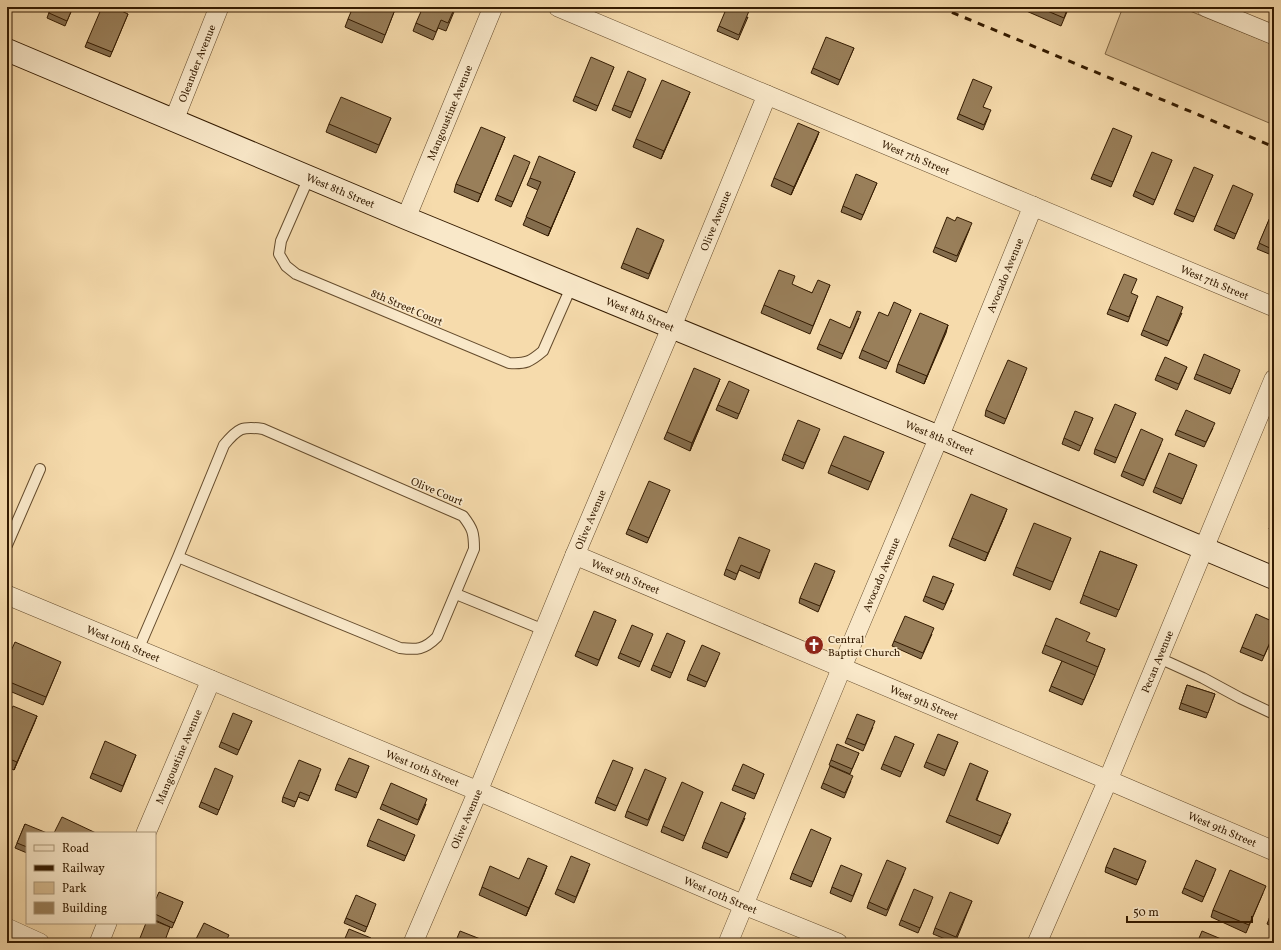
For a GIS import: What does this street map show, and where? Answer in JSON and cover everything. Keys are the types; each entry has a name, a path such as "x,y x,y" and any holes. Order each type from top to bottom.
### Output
{"street":[{"name":"Oleander Avenue","path":"174,120 219,7"},
{"name":"Mangoustine Avenue","path":"406,218 493,7"},
{"name":"West 7th Street","path":"558,7 1274,307"},
{"path":"1206,7 1274,35"},
{"name":"West 8th Street","path":"7,50 406,218 672,326 1274,578"},
{"name":"Olive Avenue","path":"413,943 478,791 767,95"},
{"name":"Avocado Avenue","path":"728,943 939,437 1033,206"},
{"name":"Pecan Avenue","path":"1037,943 1108,780 1274,379"},
{"name":"West 9th Street","path":"575,555 1274,851"},
{"name":"West 10th Street","path":"7,595 478,791 744,905 838,943"},
{"name":"Mangoustine Avenue","path":"146,832 211,680"},
{"path":"99,943 107,924"},
{"path":"7,928 40,943"}],"lane":[{"name":"8th Street Court","path":"309,177 281,241 279,254 286,266 296,274 509,363 524,364 536,358 543,352 572,285"},
{"name":"Olive Court","path":"138,650 224,445 234,434 248,427 263,429 463,516 470,525 474,534 474,549 437,637 429,645 416,650 400,648 178,556"},
{"path":"7,545 40,470"},
{"path":"456,594 544,630"},
{"path":"1159,658 1203,678 1274,714"}],"green space":[{"path":"1123,7 1180,7 1274,45 1274,125 1105,54"}],"building":[{"path":"51,7 73,7 67,21 49,13"},
{"path":"102,7 113,7 128,14 112,52 87,42"},
{"path":"353,7 396,7 385,35 348,19"},
{"path":"423,7 455,7 448,23 441,20 436,32 416,23"},
{"path":"727,7 739,7 749,11 739,35 719,26"},
{"path":"1038,7 1068,7 1064,18"},
{"path":"826,37 854,48 840,80 813,68"},
{"path":"591,57 614,67 598,106 575,96"},
{"path":"628,71 646,79 632,112 614,105"},
{"path":"973,79 992,87 983,107 991,110 984,125 959,114"},
{"path":"662,80 690,92 664,151 636,139"},
{"path":"341,97 391,118 379,145 329,124"},
{"path":"798,123 819,132 794,187 774,178"},
{"path":"481,127 505,137 481,194 456,184"},
{"path":"1113,128 1132,136 1113,182 1093,174"},
{"path":"1152,152 1172,160 1155,200 1135,191"},
{"path":"514,155 530,162 513,202 497,195"},
{"path":"539,156 575,172 551,228 526,217 541,182 530,178"},
{"path":"1194,167 1213,175 1195,217 1176,209"},
{"path":"856,174 877,183 863,215 843,206"},
{"path":"1233,185 1253,194 1236,234 1216,225"},
{"path":"1274,208 1274,250 1259,243"},
{"path":"947,217 955,221 957,217 972,223 957,256 935,247"},
{"path":"637,228 664,240 649,274 623,263"},
{"path":"779,270 795,276 792,284 812,293 818,280 830,285 813,326 764,305"},
{"path":"1124,274 1137,279 1131,293 1138,296 1129,317 1109,309"},
{"path":"1157,296 1183,307 1169,341 1143,330"},
{"path":"894,302 911,310 889,362 862,350 879,312 888,316"},
{"path":"857,311 861,312 843,354 819,344 830,319 850,328"},
{"path":"920,313 948,325 927,376 898,364"},
{"path":"1204,354 1240,370 1232,389 1196,374"},
{"path":"1165,357 1187,367 1179,384 1157,375"},
{"path":"1008,360 1027,368 1006,419 986,410"},
{"path":"694,368 720,379 692,443 667,432"},
{"path":"729,381 749,390 739,414 718,405"},
{"path":"1115,404 1136,413 1117,458 1095,449"},
{"path":"1186,410 1215,423 1206,442 1177,430"},
{"path":"1075,411 1093,418 1081,446 1064,438"},
{"path":"798,420 820,429 805,463 784,454"},
{"path":"1141,429 1163,439 1145,480 1123,471"},
{"path":"844,436 884,452 871,482 831,465"},
{"path":"1169,453 1197,465 1183,499 1155,487"},
{"path":"649,481 670,490 649,538 628,529"},
{"path":"971,494 1007,509 988,553 952,538"},
{"path":"1274,518 1274,525 1271,524"},
{"path":"1034,523 1071,538 1053,582 1016,567"},
{"path":"739,537 770,550 760,573 741,565 737,574 726,569"},
{"path":"1100,551 1137,565 1119,610 1083,595"},
{"path":"815,563 835,571 820,606 800,598"},
{"path":"933,576 954,584 945,604 925,596"},
{"path":"594,611 616,620 599,660 577,651"},
{"path":"1256,614 1274,622 1274,633 1264,656 1242,647"},
{"path":"905,616 934,628 923,653 894,641"},
{"path":"1056,618 1090,633 1086,641 1105,649 1098,667 1045,645"},
{"path":"632,625 653,634 641,662 620,653"},
{"path":"667,633 685,641 672,673 653,665"},
{"path":"15,642 61,662 46,697 7,681 7,660"},
{"path":"702,645 720,653 707,682 689,674"},
{"path":"1062,661 1095,675 1084,700 1051,686"},
{"path":"1187,685 1215,694 1208,713 1181,703"},
{"path":"13,706 37,716 17,762 7,758 7,719"},
{"path":"233,713 252,721 239,750 221,742"},
{"path":"857,714 875,721 865,745 847,738"},
{"path":"938,734 958,742 946,770 926,762"},
{"path":"895,736 914,744 902,772 883,764"},
{"path":"105,741 136,755 123,786 92,773"},
{"path":"837,744 859,753 852,769 831,760"},
{"path":"349,758 369,766 358,793 337,784"},
{"path":"299,760 321,769 310,796 300,792 296,802 283,797"},
{"path":"613,760 633,768 617,806 597,797"},
{"path":"970,763 988,771 976,800 1011,814 1001,836 949,815"},
{"path":"743,764 764,774 756,794 734,785"},
{"path":"830,766 853,776 845,793 823,783"},
{"path":"215,768 233,776 219,810 201,802"},
{"path":"645,769 666,778 648,820 627,811"},
{"path":"682,782 703,792 685,836 663,826"},
{"path":"391,783 427,799 418,820 382,804"},
{"path":"721,802 746,813 729,853 704,842"},
{"path":"62,817 94,832 54,832"},
{"path":"378,819 415,835 406,856 369,840"},
{"path":"25,824 45,832 26,832 26,847 17,843"},
{"path":"811,829 831,838 813,882 792,873"},
{"path":"1114,848 1146,861 1138,880 1106,867"},
{"path":"571,856 590,864 576,897 557,889"},
{"path":"528,858 547,866 529,908 482,887 490,866 519,879"},
{"path":"887,860 906,868 887,910 869,902"},
{"path":"1196,860 1216,869 1204,897 1184,888"},
{"path":"841,865 862,874 853,896 832,887"},
{"path":"1230,870 1266,886 1249,925 1213,910"},
{"path":"914,889 933,897 920,928 901,920"},
{"path":"159,892 183,902 174,923 156,914 156,899"},
{"path":"950,892 972,901 956,937 935,928"},
{"path":"356,895 376,904 367,927 346,918"},
{"path":"1274,907 1274,921 1269,919"},
{"path":"156,921 170,927 164,943 138,943 146,924 156,924"},
{"path":"204,923 229,935 225,943 194,943"},
{"path":"349,929 371,938 369,943 343,943"},
{"path":"460,931 488,942 455,943"},
{"path":"1202,931 1226,941 1225,943 1197,943"},
{"path":"654,940 662,943 653,943"}],"railway":[{"path":"939,7 1274,147"}],"place":[{"name":"Central Baptist Church","path":"814,645"}]}
